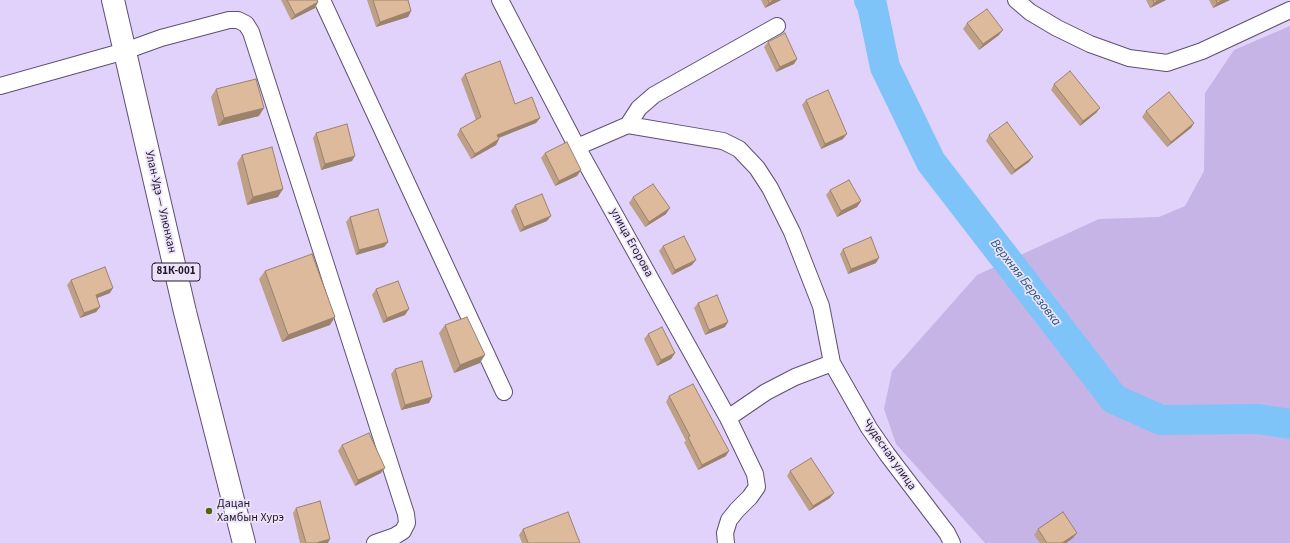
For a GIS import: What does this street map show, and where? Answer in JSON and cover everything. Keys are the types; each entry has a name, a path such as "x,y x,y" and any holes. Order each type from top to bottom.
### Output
{"main road":[{"name":"Улан-Удэ — Улюнхан","path":"113,0 185,312 244,543"}],"street":[{"path":"322,0 504,392"},
{"name":"улица Егорова","path":"500,0 578,147 728,418 755,474 757,487 729,520 725,533 726,543"},
{"path":"1016,0 1030,12 1057,28 1090,44 1128,58 1167,63 1202,51 1290,10"},
{"path":"0,86 125,51 161,38 229,20 238,20 246,24 251,32 406,514 407,523 403,531 396,536 375,543"},
{"path":"578,147 628,125 639,108 654,95 777,26"},
{"name":"Чудесная улица","path":"628,125 723,141 739,149 757,168 770,188 809,271 822,306 832,363 869,428 947,534 952,543"},
{"path":"728,418 766,392 795,377 832,363"}],"shaded area":[{"path":"1290,26 1290,543 985,543 896,444 884,409 892,371 977,275 1099,219 1159,217 1185,206 1204,171 1205,93 1234,50"}],"building":[{"path":"287,0 317,0 318,2 295,15"},
{"path":"373,0 408,0 411,11 380,22"},
{"path":"1216,0 1223,0 1217,3"},
{"path":"987,9 1003,30 983,44 967,23"},
{"path":"785,33 797,59 780,67 768,42"},
{"path":"500,61 515,104 532,97 540,118 497,135 499,139 475,154 460,129 481,117 465,74"},
{"path":"1070,71 1100,108 1083,121 1054,84"},
{"path":"256,79 264,108 224,118 216,89"},
{"path":"828,90 847,134 825,144 806,100"},
{"path":"1169,92 1194,123 1171,142 1146,111"},
{"path":"1007,122 1033,157 1015,170 989,135"},
{"path":"347,124 355,156 325,164 316,133"},
{"path":"567,142 581,170 559,181 545,153"},
{"path":"272,147 283,189 253,197 242,155"},
{"path":"849,180 861,201 841,211 830,190"},
{"path":"653,184 670,208 649,222 633,197"},
{"path":"542,194 551,216 524,227 515,205"},
{"path":"378,209 388,242 359,250 350,217"},
{"path":"684,236 696,260 675,270 663,246"},
{"path":"871,237 879,258 851,269 843,249"},
{"path":"312,254 335,317 288,335 265,271"},
{"path":"105,267 113,288 96,295 100,307 84,313 71,280"},
{"path":"398,281 409,309 387,318 376,289"},
{"path":"717,295 728,322 709,330 698,303"},
{"path":"467,317 485,355 460,365 445,325"},
{"path":"662,327 675,353 661,360 648,334"},
{"path":"422,361 432,397 405,405 395,369"},
{"path":"693,384 729,451 702,465 688,437 690,436 669,396"},
{"path":"369,433 385,468 358,480 342,445"},
{"path":"811,458 834,493 813,506 790,471"},
{"path":"320,501 330,539 316,543 306,543 296,508"},
{"path":"568,512 580,543 528,543 523,529"},
{"path":"1063,512 1077,533 1062,543 1047,543 1038,529"}],"waterway":[{"name":"Верхняя Березовка","path":"869,0 872,5 885,67 931,162 1114,399 1161,420 1258,419 1290,424"}],"place":[{"name":"Дацан Хамбын Хурэ","path":"209,511"}]}
